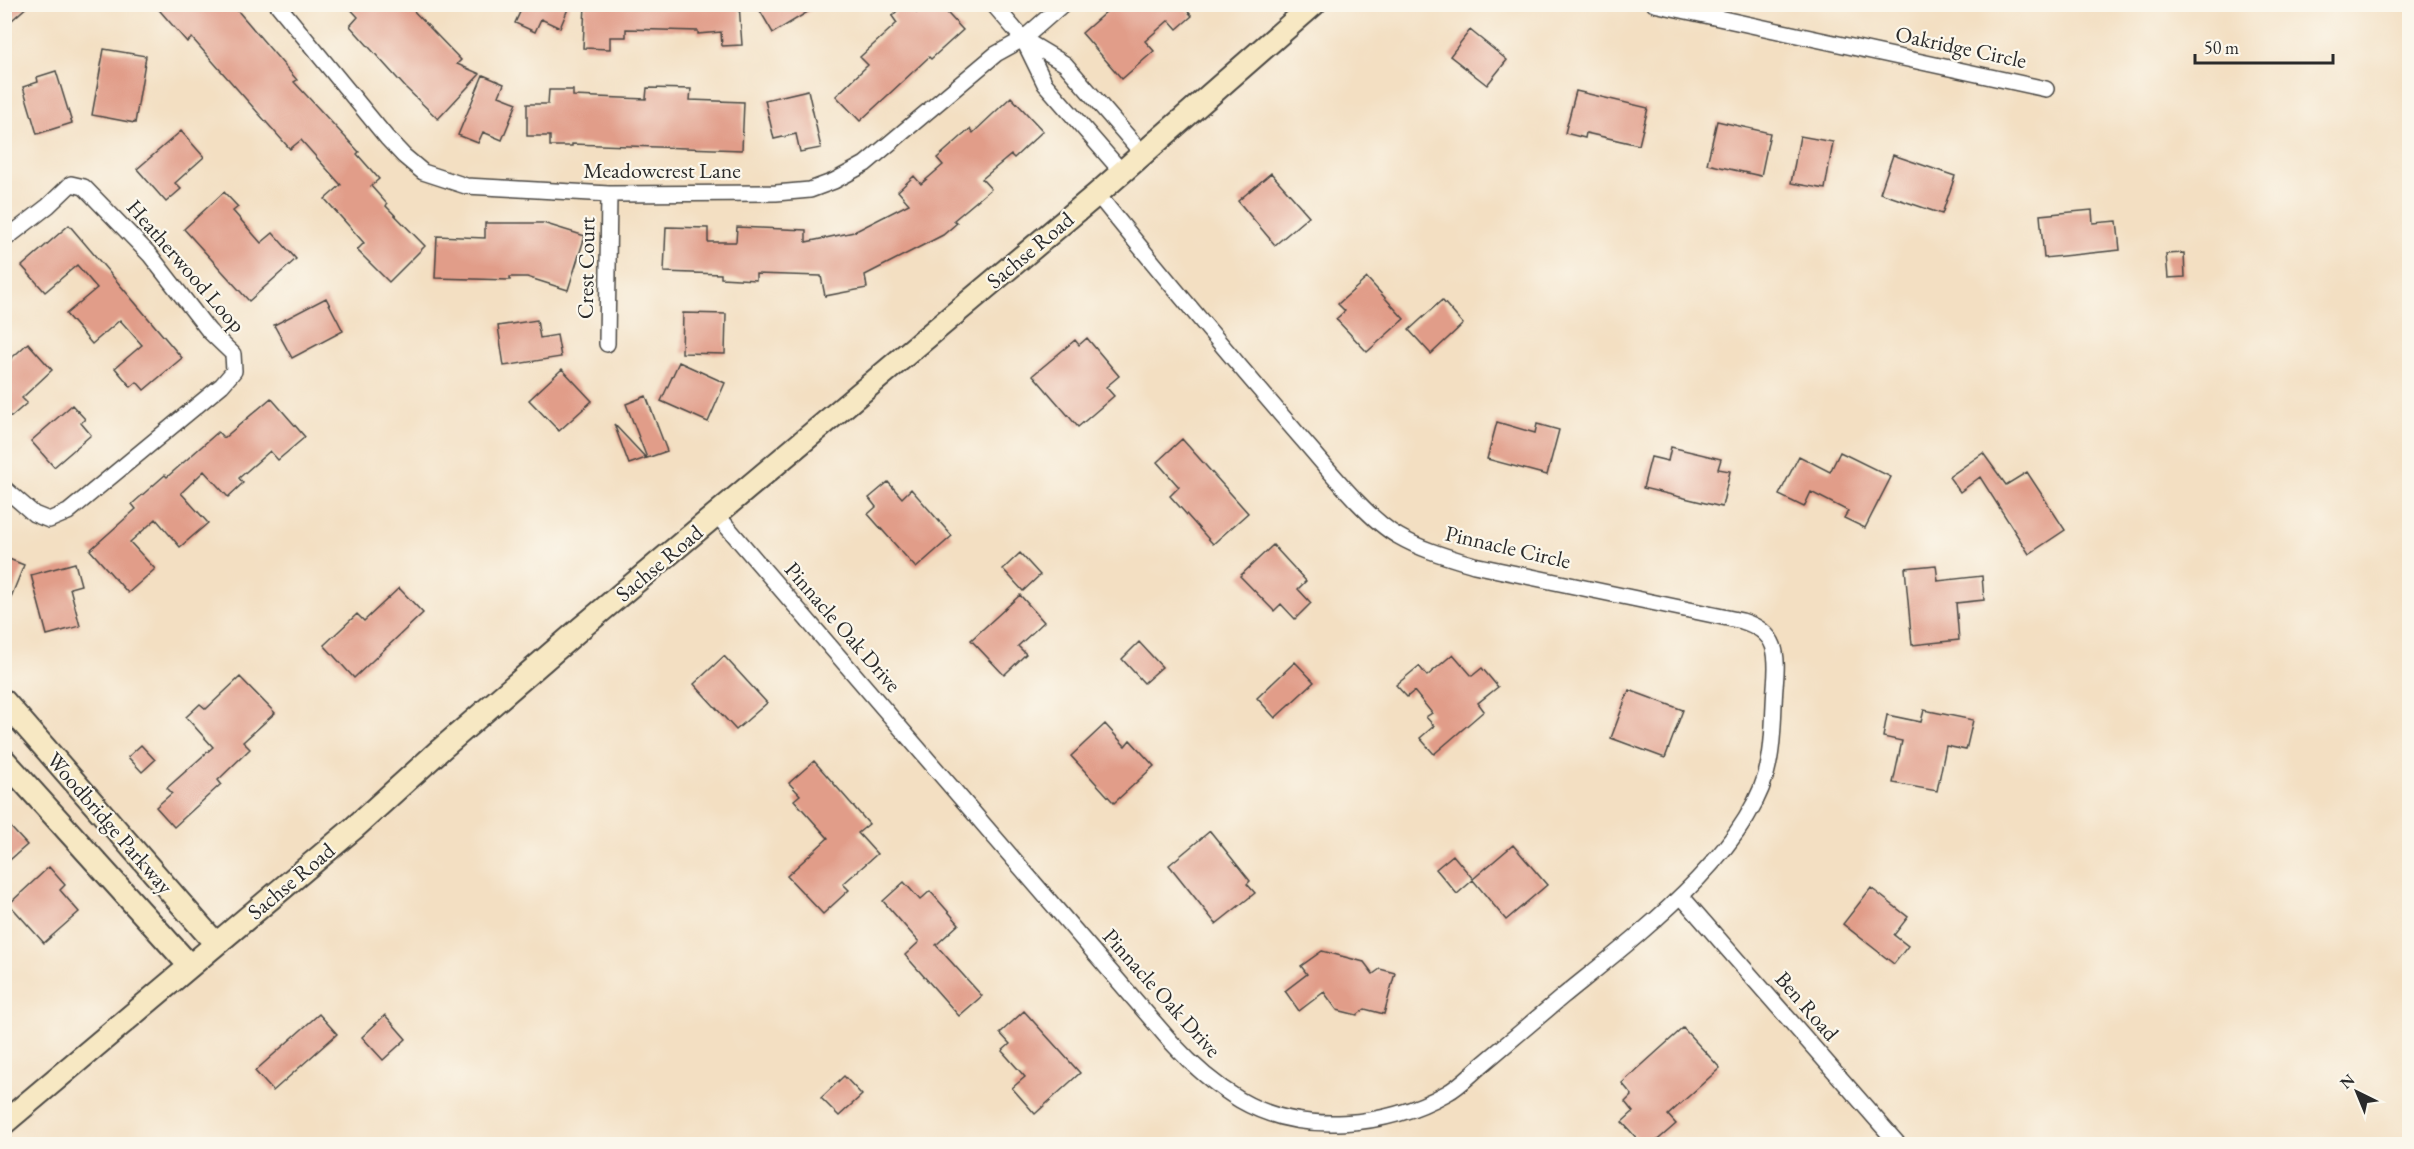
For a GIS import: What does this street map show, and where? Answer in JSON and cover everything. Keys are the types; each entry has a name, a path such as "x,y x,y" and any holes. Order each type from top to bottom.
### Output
{"main road":[{"name":"Sachse Road","path":"4,1123 354,828 440,750 716,514 1097,194 1314,4"},
{"name":"Woodbridge Parkway","path":"4,701 216,944"},
{"name":"Woodbridge Parkway","path":"4,760 190,966"}],"street":[{"name":"Meadowcrest Lane","path":"277,4 387,138 423,172 466,186 609,194 776,193 810,189 826,184 865,164 996,54 1023,39 1063,4"},
{"path":"993,4 1023,39 1045,84 1122,172"},
{"name":"Oakridge Circle","path":"1654,4 2046,89"},
{"path":"1023,39 1065,64 1142,153"},
{"name":"Heatherwood Loop","path":"4,240 48,206 71,184 84,187 150,255 209,331 233,354 234,371 222,385 68,512 49,520 34,514 4,488"},
{"name":"Crest Court","path":"607,344 609,194"},
{"name":"Pinnacle Circle","path":"1097,194 1213,336 1335,476 1371,514 1396,536 1433,554 1742,621 1756,625 1767,633 1773,643 1777,664 1769,764 1755,803 1736,834 1682,897"},
{"name":"Pinnacle Oak Drive","path":"716,514 1179,1051 1194,1066 1241,1100 1270,1113 1298,1120 1335,1123 1368,1120 1402,1114 1449,1092 1682,897"},
{"name":"Ben Road","path":"1682,897 1898,1144"}],"building":[{"path":"4,4 30,4 4,27"},
{"path":"154,4 232,4 297,80 294,82 359,152 357,154 379,179 371,186 387,204 386,206 425,246 389,282 357,250 364,243 325,199 341,185 301,140 290,149 192,38 187,42"},
{"path":"346,4 407,4 461,60 457,64 480,74 438,119 406,88 350,26 358,17"},
{"path":"509,4 570,4 560,28 541,19 535,32 515,23 521,10"},
{"path":"585,4 739,4 742,45 722,46 721,32 698,34 698,31 626,29 626,37 610,37 610,49 583,48"},
{"path":"756,4 821,4 773,33"},
{"path":"904,4 910,4 917,12 926,4 939,4 963,30 931,59 929,57 860,121 836,96 868,65 860,57 897,23 892,16"},
{"path":"1115,4 1185,4 1183,6 1192,16 1177,29 1169,20 1145,41 1154,51 1122,79 1082,33"},
{"path":"1470,30 1507,60 1487,85 1450,56"},
{"path":"104,49 146,56 135,123 92,115"},
{"path":"56,71 72,123 37,134 23,87 38,82 37,77"},
{"path":"483,75 504,84 499,96 517,103 502,140 483,132 478,143 458,135"},
{"path":"647,88 691,89 690,100 744,102 742,150 572,144 572,146 550,146 550,136 527,136 527,104 548,104 549,90 573,90 573,96 646,99"},
{"path":"808,90 821,148 800,152 796,134 774,139 765,100"},
{"path":"1576,91 1648,108 1639,145 1586,133 1585,138 1565,133"},
{"path":"1011,97 1043,131 1014,158 1011,155 982,179 991,189 954,220 957,223 943,235 865,275 867,288 825,296 821,276 756,274 756,280 721,278 721,274 664,272 666,227 708,228 708,242 736,242 737,227 806,230 806,242 854,232 909,204 898,191 914,176 921,184 943,165 937,158 970,129 973,133"},
{"path":"1717,121 1770,133 1761,176 1707,164"},
{"path":"181,131 204,157 175,183 181,189 166,202 137,169"},
{"path":"1800,136 1833,142 1825,189 1791,183"},
{"path":"1893,155 1955,176 1942,214 1880,193"},
{"path":"1271,173 1309,216 1275,245 1238,201"},
{"path":"224,192 238,207 233,211 261,243 273,233 296,259 249,301 184,229"},
{"path":"2092,210 2093,223 2117,221 2120,250 2044,258 2040,215"},
{"path":"485,223 543,223 585,236 568,290 527,277 510,277 510,280 435,278 437,236 485,238"},
{"path":"69,225 182,358 144,390 137,382 131,387 115,368 142,345 120,320 92,344 66,314 97,288 77,265 45,292 22,266"},
{"path":"2184,253 2185,277 2168,278 2166,254"},
{"path":"1367,278 1404,319 1367,352 1336,319 1345,311 1338,304"},
{"path":"326,298 343,331 292,358 274,325"},
{"path":"1442,300 1463,324 1431,354 1409,330"},
{"path":"683,313 726,314 725,354 682,353"},
{"path":"537,320 540,338 557,335 561,357 504,366 498,326"},
{"path":"1087,338 1119,376 1106,387 1114,396 1078,427 1033,375 1075,340 1079,345"},
{"path":"28,343 52,370 22,398 27,403 11,417 4,410 4,365"},
{"path":"679,362 725,383 708,422 661,401"},
{"path":"562,369 592,401 559,431 529,400"},
{"path":"646,396 667,451 647,458 626,404"},
{"path":"271,398 305,437 278,460 270,451 239,478 243,483 228,497 204,471 181,493 208,523 180,547 156,519 130,542 155,569 128,593 90,550 136,509 132,504 165,475 167,477 218,432 224,438"},
{"path":"72,405 85,419 81,423 91,435 54,467 31,441"},
{"path":"1497,422 1535,433 1537,424 1559,430 1547,475 1487,459"},
{"path":"614,424 646,458 629,464"},
{"path":"1182,439 1248,513 1213,544 1170,496 1179,487 1157,462"},
{"path":"1671,447 1721,459 1718,469 1730,471 1722,507 1643,488 1651,457 1668,461"},
{"path":"1840,452 1891,477 1865,528 1844,518 1848,511 1811,492 1804,507 1779,495 1799,456 1830,472"},
{"path":"1983,453 2006,485 2027,472 2065,530 2029,554 1980,477 1960,492 1949,477"},
{"path":"888,482 902,498 911,489 952,536 916,568 868,514 876,507 869,498"},
{"path":"1273,545 1306,581 1298,589 1311,603 1295,619 1281,604 1274,611 1240,576"},
{"path":"1020,553 1040,575 1023,591 1003,569"},
{"path":"4,557 24,565 5,612 4,612"},
{"path":"75,563 81,585 70,588 80,626 47,635 31,575"},
{"path":"1936,565 1938,581 1982,576 1984,600 1956,603 1959,640 1912,645 1905,568"},
{"path":"399,588 423,613 354,678 324,645 357,614 364,621"},
{"path":"1020,595 1044,622 1018,646 1026,654 1004,675 971,640"},
{"path":"1139,642 1162,667 1144,683 1122,659"},
{"path":"1453,654 1472,676 1482,668 1498,687 1478,703 1484,711 1434,754 1420,738 1434,726 1426,717 1432,713 1414,691 1407,697 1396,685 1419,666 1427,676"},
{"path":"724,656 767,703 736,730 694,684"},
{"path":"1295,662 1314,682 1275,718 1257,698"},
{"path":"240,677 275,713 243,742 250,749 218,780 221,784 174,827 156,807 172,793 167,788 213,747 186,717 200,704 206,709"},
{"path":"1629,690 1683,710 1665,758 1611,738"},
{"path":"1924,710 1973,720 1966,750 1946,746 1937,791 1893,783 1902,741 1883,737 1887,715 1921,722"},
{"path":"1105,724 1125,746 1130,740 1154,766 1114,803 1071,756"},
{"path":"141,745 155,760 142,772 128,757"},
{"path":"814,761 869,824 858,833 877,854 843,884 849,890 823,914 787,876 828,838 794,800 800,795 789,783"},
{"path":"4,820 27,845 4,865"},
{"path":"1210,831 1250,881 1247,884 1255,893 1216,924 1169,865"},
{"path":"1513,845 1547,885 1506,920 1473,880 1457,894 1436,869 1453,855 1473,879"},
{"path":"49,867 65,885 60,890 79,912 44,943 9,904"},
{"path":"904,882 920,900 930,891 959,924 936,945 982,996 959,1016 905,955 919,942 883,901"},
{"path":"1871,888 1908,917 1894,935 1908,946 1894,964 1843,924"},
{"path":"1322,951 1364,962 1373,974 1380,969 1395,973 1384,1014 1365,1009 1357,1015 1337,1010 1324,992 1299,1011 1285,991 1307,974 1301,966"},
{"path":"1024,1011 1080,1073 1035,1114 1012,1088 1025,1077 1002,1051 1010,1044 1000,1033"},
{"path":"319,1014 337,1034 273,1091 255,1071"},
{"path":"385,1015 406,1039 383,1060 362,1037"},
{"path":"1683,1028 1720,1068 1668,1115 1676,1124 1653,1144 1642,1144 1622,1122 1633,1112 1625,1102 1632,1095 1622,1083"},
{"path":"844,1076 862,1095 839,1116 821,1098"}]}
